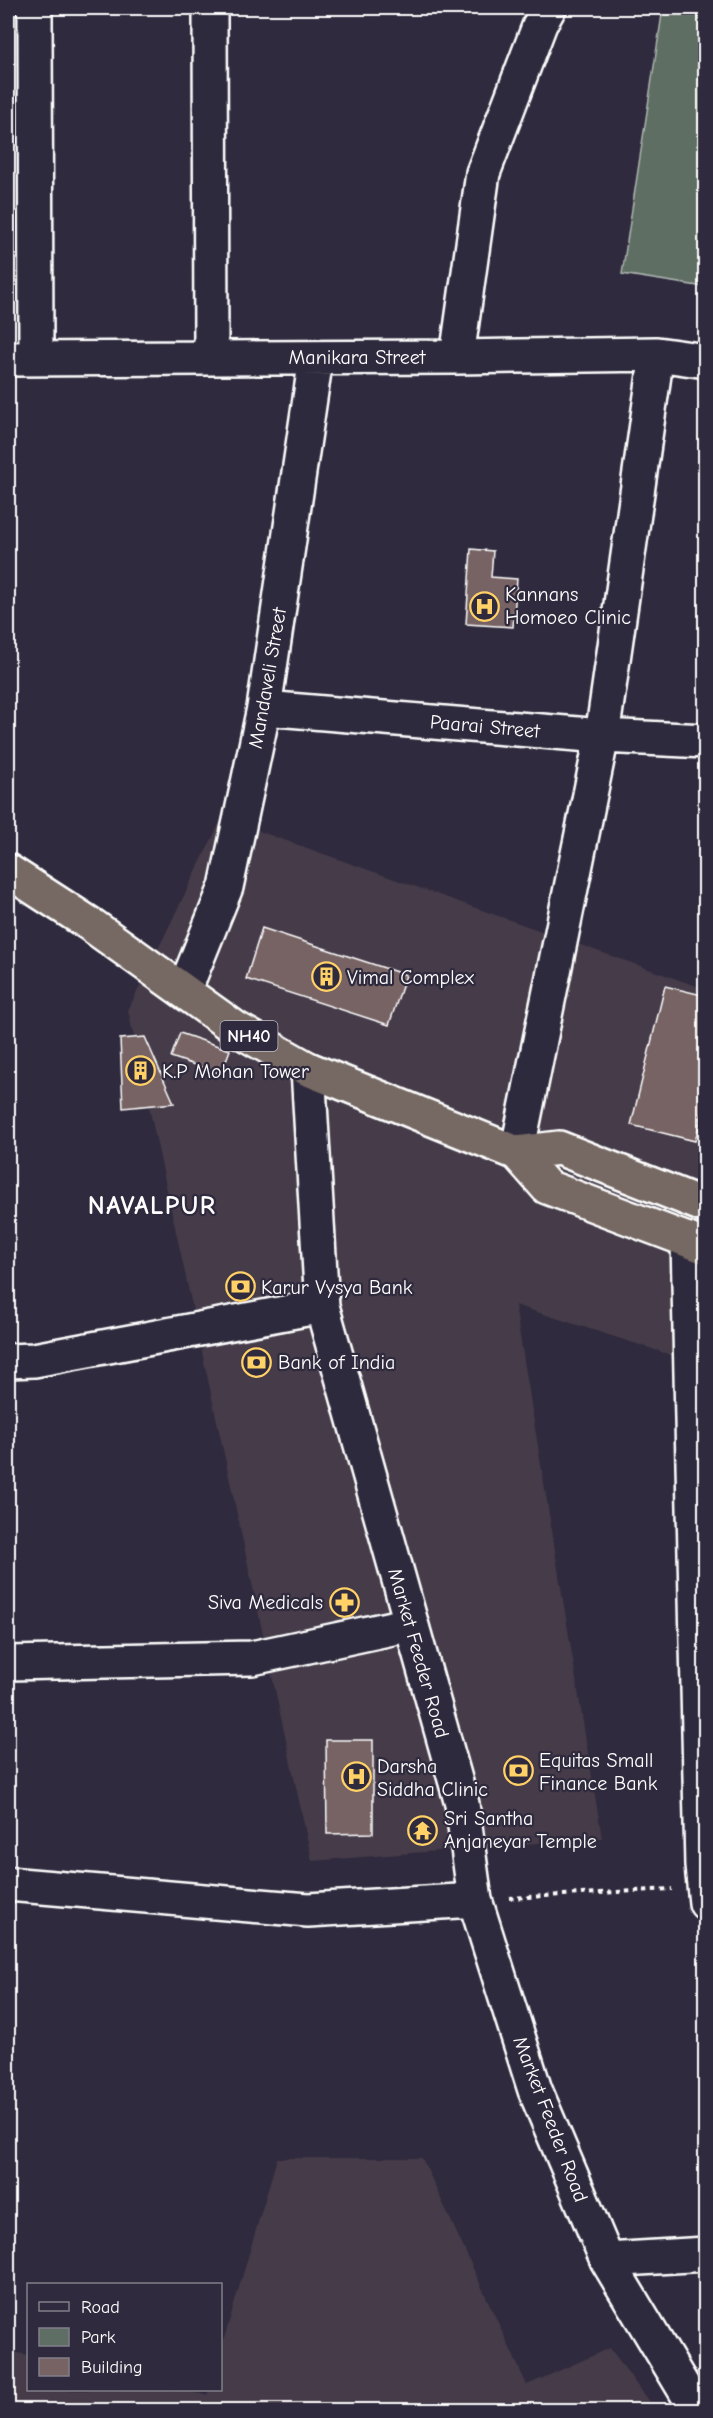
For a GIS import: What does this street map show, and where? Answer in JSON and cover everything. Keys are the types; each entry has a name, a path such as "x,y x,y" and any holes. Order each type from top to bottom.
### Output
{"highway":[{"name":"NH40","path":"9,876 90,924 235,1028 308,1069 517,1153 547,1187 697,1244"},
{"name":"NH40","path":"517,1153 559,1148 705,1206"}],"street":[{"path":"22,358 36,26 33,8"},
{"path":"210,8 211,358"},
{"path":"457,357 483,173 540,24 549,8"},
{"path":"517,1153 602,736 657,354"},
{"name":"Manikara Street","path":"22,358 316,358 657,354 705,361"},
{"name":"Mandaveli Street","path":"184,990 226,887 264,708 316,358"},
{"name":"Paarai Street","path":"264,708 602,736 705,741"},
{"name":"Market Feeder Road","path":"308,1069 322,1306 462,1804 475,1900 535,2090 607,2260 698,2410"},
{"path":"697,1244 704,1880"},
{"path":"8,1361 34,1360 322,1306"},
{"path":"8,1663 252,1658 411,1624"},
{"path":"8,1884 308,1910 475,1900"},
{"path":"607,2260 705,2254"}],"path":[{"path":"475,1900 704,1880"}],"shaded area":[{"path":"222,818 705,989 705,1366 515,1305 602,1838 312,1861 128,1010"},
{"path":"277,2158 422,2158 527,2385 610,2348 655,2410 8,2410 8,2351 27,2355 27,2391 186,2391 207,2395 209,2391 222,2391 222,2346"}],"green space":[{"path":"663,8 705,8 705,287 622,274"}],"building":[{"path":"471,549 493,551 491,577 517,579 513,627 466,624"},
{"name":"Vimal Complex","path":"262,928 406,975 389,1025 246,979"},
{"path":"665,986 706,996 706,1098 695,1141 631,1125"},
{"path":"180,1033 230,1050 221,1074 171,1057"},
{"name":"K.P Mohan Tower","path":"145,1037 174,1103 123,1108 120,1039"},
{"path":"326,1740 373,1740 373,1833 327,1834"}],"place":[{"name":"Kannans Homoeo Clinic","path":"484,606"},
{"name":"Vimal Complex","path":"326,977"},
{"name":"K.P Mohan Tower","path":"141,1071"},
{"name":"Karur Vysya Bank","path":"240,1287"},
{"name":"Bank of India","path":"257,1362"},
{"name":"Siva Medicals","path":"344,1602"},
{"name":"Equitas Small Finance Bank","path":"518,1771"},
{"name":"Darsha Siddha Clinic","path":"356,1777"},
{"name":"Sri Santha Anjaneyar Temple","path":"423,1830"}],"district":[{"name":"NAVALPUR","path":"152,1205"}]}
